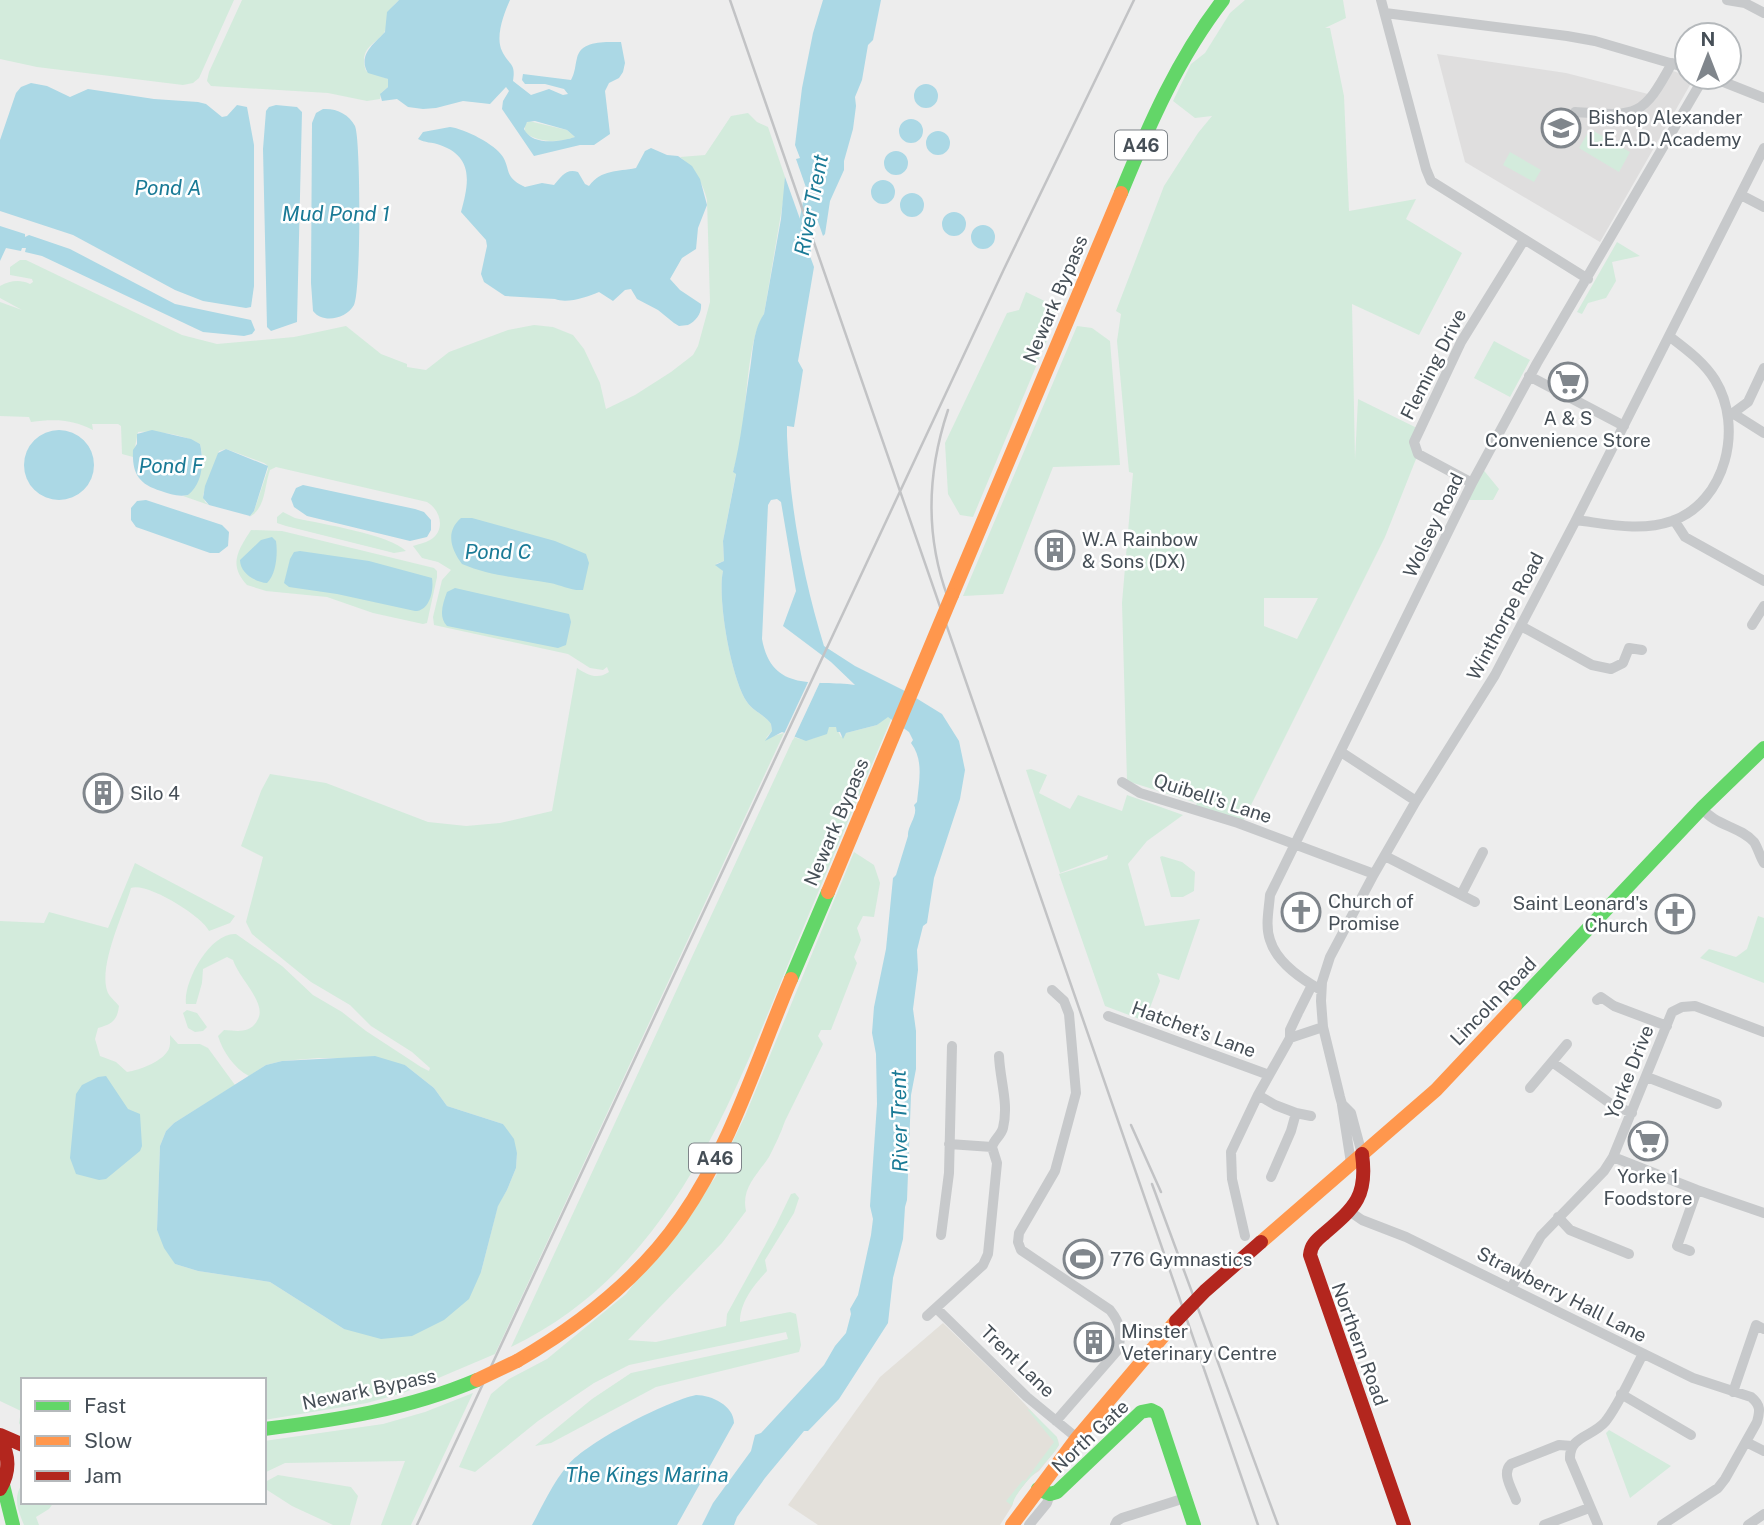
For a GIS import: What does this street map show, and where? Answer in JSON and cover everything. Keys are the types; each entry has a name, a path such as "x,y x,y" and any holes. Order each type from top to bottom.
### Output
{"main road":[{"name":"Newark Bypass","path":"266,1429 405,1406 434,1398 517,1361 563,1334 618,1290 658,1246 697,1192 738,1109 1142,142 1191,45 1223,0"},
{"name":"Lincoln Road","path":"1044,1491 1077,1438 1176,1321 1205,1291 1436,1090 1702,808 1764,748"},
{"name":"Northern Road","path":"1357,1159 1365,1181 1359,1200 1314,1243 1310,1255 1404,1525"},
{"name":"North Gate","path":"1012,1525 1044,1491 1057,1492 1141,1412 1151,1410 1157,1413 1185,1498"},
{"path":"0,1437 21,1444"},
{"path":"0,1437 8,1461 2,1485 13,1525"},
{"path":"2,1485 21,1472"},
{"path":"1185,1498 1194,1525"}],"street":[{"path":"1381,0 1428,176 1436,186 1588,279"},
{"path":"1727,0 1760,7"},
{"path":"1385,13 1567,36 1595,41 1672,64 1654,95 1633,111 1614,116 1575,112"},
{"path":"1743,90 1764,98"},
{"name":"Wolsey Road","path":"1317,987 1292,970 1270,940 1270,895 1472,483 1529,376 1696,91"},
{"name":"Winthorpe Road","path":"1357,1159 1351,1114 1342,1104 1323,1027 1317,987 1374,874 1495,675 1764,148"},
{"path":"1741,195 1764,207"},
{"name":"Fleming Drive","path":"1472,483 1418,454 1414,442 1461,342 1524,240"},
{"path":"1576,520 1632,527 1653,526 1674,520 1707,498 1720,475 1727,453 1731,415 1715,380 1697,357 1669,336"},
{"path":"1731,415 1748,402 1764,368"},
{"path":"1529,376 1624,426"},
{"path":"1731,415 1764,433"},
{"path":"1674,520 1685,537 1764,581"},
{"path":"1752,625 1764,606"},
{"path":"1521,626 1592,665 1611,669 1623,663 1629,648 1642,650"},
{"path":"1342,752 1416,801"},
{"name":"Quibell's Lane","path":"1122,782 1140,793 1238,823 1374,874"},
{"path":"1702,808 1718,822 1730,826 1755,843 1764,863"},
{"path":"1461,895 1483,852"},
{"path":"1385,856 1475,902"},
{"name":"Hatchet's Lane","path":"1245,1236 1232,1179 1231,1152 1258,1095 1290,1038 1290,1030 1299,1012 1317,987"},
{"path":"1052,990 1064,1001 1069,1014 1076,1093 1055,1171 1019,1233 1018,1242 1021,1250 1110,1310 1118,1320 1122,1337 1117,1351 1056,1421"},
{"path":"1597,1000 1601,997 1614,1006 1667,1026"},
{"name":"Yorke Drive","path":"1511,1288 1541,1236 1588,1188 1613,1157 1672,1013 1682,1007 1695,1006 1764,1032"},
{"name":"Hatchet's Lane","path":"1108,1016 1269,1076"},
{"path":"1290,1038 1323,1027"},
{"path":"1530,1088 1567,1044"},
{"path":"941,1235 949,1173 952,1046"},
{"path":"927,1316 983,1265 988,1254 997,1163 992,1147 1003,1128 1006,1091 1000,1079 999,1056"},
{"path":"1552,1062 1611,1104 1632,1113"},
{"path":"1647,1077 1717,1104"},
{"path":"1258,1095 1275,1105 1311,1116"},
{"path":"1271,1177 1296,1113"},
{"path":"950,1144 992,1147"},
{"path":"1613,1157 1764,1213"},
{"path":"1690,1251 1677,1246 1698,1190"},
{"name":"Strawberry Hall Lane","path":"1349,1211 1362,1220 1406,1237 1692,1378 1751,1397 1759,1406 1757,1422 1746,1442"},
{"path":"1558,1217 1570,1230 1629,1254"},
{"name":"Trent Lane","path":"936,1307 1027,1397 1077,1438"},
{"path":"1733,1392 1756,1325 1764,1329"},
{"path":"1598,1525 1570,1459 1572,1446 1576,1440 1592,1433 1606,1421 1643,1354"},
{"path":"1621,1394 1691,1435"},
{"path":"1662,1525 1718,1488 1746,1442 1764,1451"},
{"path":"1516,1500 1506,1473 1511,1464 1559,1445 1572,1446"},
{"name":"North Gate","path":"1029,1525 1047,1503 1044,1491"},
{"path":"1115,1525 1122,1518 1185,1498"},
{"path":"1545,1525 1590,1508"},
{"path":"1748,1525 1764,1514"}],"shaded area":[{"name":"Bishop Alexander L.E.A.D. Academy","path":"1437,54 1566,73 1648,94 1664,68 1673,71 1673,91 1687,91 1600,242 1465,162"},
{"path":"943,1323 1009,1387 1058,1440 1059,1445 1055,1451 1014,1498 1000,1525 818,1525 788,1505 880,1377"}],"green space":[{"path":"0,0 234,0 199,78 193,83 183,85 37,67 0,59"},
{"path":"242,0 399,0 391,10 383,34 367,50 364,62 366,71 388,79 388,87 381,93 380,99 367,101 328,93 211,86 207,81 209,72"},
{"path":"1245,0 1343,0 1346,18 1325,28 1330,28 1344,96 1349,211 1416,199 1406,219 1462,253 1419,335 1352,304 1355,460 1358,399 1419,429 1418,454 1385,537 1241,825 1193,811 1197,803 1127,781 1122,603 1133,473 1129,472 1117,341 1121,314 1116,311 1164,186 1212,116 1195,118 1173,101 1191,64 1205,53 1230,13","holes":["1264,598 1318,598 1297,639 1264,626"]},
{"path":"748,113 757,122 768,127 785,177 785,190 764,314 750,359 739,452 733,472 736,473 723,541 724,561 716,564 723,571 724,618 741,691 747,702 771,724 772,731 766,738 784,733 495,1354 403,1393 367,1403 266,1420 266,1378 21,1378 21,1411 0,1401 0,921 44,923 49,912 108,928 135,863 235,916 230,923 209,931 196,917 161,895 149,890 131,888 106,970 108,993 119,1006 118,1011 113,1021 98,1028 95,1039 100,1056 116,1062 127,1072 149,1065 164,1056 169,1048 170,1035 178,1044 200,1044 208,1048 235,1085 174,1123 166,1131 160,1146 157,1230 175,1264 198,1271 270,1282 344,1329 481,1272 498,1205 516,1168 517,1153 503,1124 447,1106 434,1088 405,1065 345,1058 318,1058 282,1061 266,1065 249,1076 244,1073 230,1059 218,1036 224,1030 244,1030 252,1027 260,1013 259,1005 233,960 227,957 203,969 196,1004 186,1004 189,983 200,960 217,941 236,934 282,966 313,995 429,1071 430,1068 412,1052 371,1026 350,1005 311,982 252,934 246,922 263,857 241,846 261,791 270,774 326,783 428,822 466,826 500,823 552,811 577,668 593,676 609,672 607,667 603,670 590,668 568,654 434,625 433,617 442,580 451,570 438,562 422,558 413,546 430,540 440,526 436,510 427,502 276,467 270,470 259,509 249,517 254,511 268,469 264,463 226,449 219,451 203,495 209,505 183,496 188,495 203,459 200,444 186,438 138,432 133,457 122,454 121,426 118,424 92,424 93,430 70,422 31,422 29,417 0,416 0,302 22,310 0,298 0,286 15,281 30,284 33,282 32,279 10,275 10,267 20,260 26,260 182,335 217,344 294,337 346,326 381,354 407,364 407,367 426,370 449,352 508,330 534,325 553,327 573,335 584,349 600,383 606,409 635,395 671,372 693,355 698,346 710,302 707,200 697,176 680,157 705,155 731,116"},
{"path":"529,121 567,130 575,137 556,141 537,139 525,133 525,124"},
{"path":"1590,129 1630,152 1619,172 1579,148"},
{"path":"1510,152 1541,170 1534,182 1503,165"},
{"path":"1617,242 1640,256 1612,262 1616,281 1606,298 1588,303 1582,314 1577,312"},
{"path":"1026,292 1057,307 1050,333 973,517 960,515 948,494 945,443 1007,313 1019,310"},
{"path":"1077,326 1092,328 1110,341 1120,465 1053,467 1003,594 963,596"},
{"path":"1494,341 1530,360 1510,397 1474,378"},
{"path":"1481,467 1499,489 1493,500 1464,500"},
{"path":"283,512 295,518 370,535 406,551 394,553 277,523 277,517"},
{"path":"251,530 282,531 434,568 437,577 427,623 373,613 327,597 266,591 247,585 236,564 242,544"},
{"path":"886,717 892,717 745,1067 688,1178 654,1229 613,1275 566,1314 511,1347 794,737 804,740 813,738 829,727 836,727 841,737 846,733 877,725"},
{"path":"1031,769 1047,775 1039,793 1070,809 1078,795 1122,811 1127,795 1183,815 1147,841 1128,864 1145,926 1200,919 1179,980 1157,973 1160,981 1145,1021 1105,1006 1059,874 1107,859 1108,855 1060,873 1026,770"},
{"path":"854,852 874,865 880,883 874,917 863,916 857,928 861,940 854,957 857,963 831,1030 821,1030 818,1036 823,1044 769,1157 748,1189 746,1211 722,1243 628,1340 656,1342 726,1326 727,1314 791,1194 795,1193 799,1198 794,1213 765,1260 767,1271 745,1301 740,1322 790,1312 796,1314 801,1345 799,1352 656,1387 551,1443 535,1446 592,1399 631,1373 788,1339 786,1332 629,1365 594,1383 538,1421 475,1472 459,1467 491,1394 509,1379 547,1359 626,1294 715,1178 745,1116"},
{"path":"1160,857 1182,862 1195,872 1194,891 1183,897 1171,897"},
{"path":"1758,916 1764,918 1764,983 1700,958 1709,949 1736,957 1747,949"},
{"path":"187,1010 197,1013 207,1027 203,1031 195,1032 188,1028 183,1013"},
{"path":"473,1393 411,1525 381,1525 405,1461 285,1463 266,1472 266,1441 383,1424 425,1412"},
{"path":"1027,1409 1057,1437 1059,1445 1020,1490 1012,1506 1006,1501 1023,1480 1025,1481 1054,1442"},
{"path":"1609,1430 1671,1466 1630,1498 1606,1433"},
{"path":"278,1475 351,1487 358,1496 350,1525 333,1525 292,1506 266,1489 266,1481"},
{"path":"21,1486 21,1504 53,1504 36,1517 39,1525 24,1525 18,1508"}],"water":[{"path":"399,0 510,0 501,25 500,45 513,67 513,81 531,95 549,89 563,95 568,94 564,89 545,84 525,84 522,80 523,74 571,80 579,52 583,48 594,43 621,42 625,63 623,72 619,78 609,83 605,91 610,134 594,145 580,145 534,156 502,109 509,91 506,87 490,104 463,101 423,109 408,107 397,99 382,101 380,94 388,87 388,79 368,73 365,61 369,50 385,32 387,12","holes":["535,121 567,130 575,137 547,141 533,138 524,129 527,122"]},
{"path":"823,0 881,0 873,40 868,45 862,80 855,97 853,129 844,170 830,201 823,236 796,159 800,158 795,145 802,88"},
{"name":"Pond A","path":"31,83 47,86 70,97 88,89 154,99 198,102 206,104 222,117 227,116 237,105 247,107 254,145 254,286 251,307 203,301 175,290 73,235 0,211 0,140 16,93 21,87"},
{"path":"926,84 935,87 938,96 935,105 926,108 917,105 914,96 917,87"},
{"path":"276,105 297,107 302,112 297,322 271,331 267,327 263,149 266,111"},
{"name":"Mud Pond 1","path":"323,109 342,113 355,126 359,185 358,274 354,305 346,314 328,319 313,311 311,283 312,123 316,113"},
{"path":"911,119 920,122 923,131 920,140 911,143 902,140 899,131 902,122"},
{"path":"450,127 487,142 503,157 511,177 525,187 542,183 554,185 570,171 578,172 589,186 605,174 636,168 645,151 651,148 667,155 678,156 692,166 700,179 707,205 698,228 696,249 682,258 670,279 680,290 701,304 701,311 696,319 688,325 679,326 658,310 637,299 631,289 625,290 613,301 599,292 565,301 505,296 484,282 481,274 486,240 461,212 467,181 464,164 451,150 418,139 423,132"},
{"path":"938,131 947,134 950,143 947,152 938,155 929,152 926,143 929,134"},
{"path":"896,151 905,154 908,163 905,172 896,175 887,172 884,163 887,154"},
{"path":"785,177 811,250 814,267 798,361 803,370 794,427 787,426 787,436 799,542 824,646 942,714 959,741 965,770 960,799 934,878 927,923 923,926 917,950 918,970 913,1009 916,1069 911,1095 907,1200 888,1323 839,1399 808,1431 804,1431 765,1478 734,1525 702,1525 713,1503 751,1451 755,1435 761,1433 824,1365 846,1333 850,1309 858,1295 873,1219 870,1206 877,1104 876,1054 872,1033 874,1007 886,949 893,878 914,817 919,779 918,756 909,732 888,717 877,725 846,733 843,739 836,727 829,727 827,734 806,741 782,732 765,741 772,731 771,724 747,702 731,657 722,599 723,571 715,565 724,561 723,541 736,474 733,472 754,344 757,328 764,314 781,219","holes":["777,499 781,502 796,591 783,626 831,662 855,685 798,680 775,669 767,657 762,639 768,505 771,500"]},
{"path":"883,180 892,183 895,192 892,201 883,204 874,201 871,192 874,183"},
{"path":"907,193 917,193 924,200 924,210 917,217 907,217 900,210 900,200"},
{"path":"954,212 963,215 966,224 963,233 954,236 945,233 942,224 945,215"},
{"path":"983,225 992,228 995,237 992,246 983,249 974,246 971,237 974,228"},
{"path":"0,226 25,234 25,237 29,235 70,249 175,304 251,320 255,330 244,336 203,332 42,256 25,252 26,248 21,251 6,248 0,261"},
{"path":"52,430 66,430 79,435 89,445 94,465 89,485 79,495 66,500 52,500 39,495 29,485 24,472 24,458 29,445 39,435"},
{"name":"Pond F","path":"152,430 191,439 200,444 201,471 197,484 188,495 174,495 153,488 142,481 135,471 133,450 137,444 137,434"},
{"path":"226,449 268,466 250,516 209,505 203,498 218,453"},
{"path":"303,485 424,512 431,520 431,530 427,537 410,541 307,516 294,507 291,499 296,488"},
{"path":"146,500 222,525 229,532 228,546 219,553 210,553 136,527 131,520 131,508 137,501"},
{"name":"Pond C","path":"461,518 472,518 555,541 586,554 589,563 583,590 494,574 462,564 451,541 453,529"},
{"path":"272,537 276,541 276,558 274,570 267,583 249,576 240,560 261,540"},
{"path":"294,552 369,561 432,578 430,599 424,608 415,611 337,594 289,587 284,583 290,559"},
{"path":"455,588 569,614 571,622 566,645 558,648 447,626 442,614 443,605 447,592"},
{"path":"375,1056 405,1065 434,1088 447,1106 503,1124 514,1139 516,1168 498,1206 481,1272 469,1299 444,1320 412,1336 381,1339 344,1329 270,1282 198,1271 175,1264 164,1248 157,1230 160,1146 166,1131 174,1123 266,1065 282,1061"},
{"path":"106,1076 128,1109 140,1114 142,1146 140,1151 106,1179 99,1180 76,1174 70,1158 76,1094 82,1085"},
{"name":"The Kings Marina","path":"696,1395 721,1403 730,1411 734,1423 677,1525 532,1525 558,1479 578,1456 628,1424 666,1405"}],"pier":[{"path":"810,678 821,680 793,740 783,736"}],"waterway":[{"name":"River Trent","path":"801,248 814,182"}],"railway":[{"path":"730,0 1258,1525"},
{"path":"417,1525 1004,269 1134,0"},
{"path":"948,410 936,457 931,504 935,551 948,598"},
{"path":"1131,1125 1161,1192"},
{"path":"1152,1184 1278,1525"}],"traffic: fast":[{"path":"1121,193 1178,69 1223,0"},
{"path":"1515,1006 1702,808 1764,748"},
{"path":"791,979 828,892"},
{"path":"266,1429 319,1422 399,1406 477,1380"},
{"path":"1038,1489 1050,1494 1057,1492 1141,1412 1151,1410 1157,1413 1194,1525"},
{"path":"3,1485 13,1525"}],"traffic: slow":[{"path":"952,595 1121,193"},
{"path":"828,892 952,595"},
{"path":"517,1361 586,1316 628,1280 665,1240 681,1218 729,1132 791,979"},
{"path":"1261,1242 1436,1090 1515,1006"},
{"path":"1012,1525 1077,1438 1176,1321"},
{"path":"477,1380 517,1361"}],"traffic: jam":[{"path":"1362,1154 1363,1180 1357,1200 1344,1216 1315,1242 1310,1255 1404,1525"},
{"path":"1176,1321 1205,1291 1261,1242"},
{"path":"0,1435 21,1444"},
{"path":"0,1439 8,1464 0,1489"}],"place":[{"name":"Bishop Alexander L.E.A.D. Academy","path":"1561,128"},
{"name":"A & S Convenience Store","path":"1568,382"},
{"name":"W.A Rainbow & Sons (DX)","path":"1055,550"},
{"name":"Silo 4","path":"103,793"},
{"name":"Church of Promise","path":"1301,912"},
{"name":"Saint Leonard's Church","path":"1675,914"},
{"name":"Yorke 1 Foodstore","path":"1648,1141"},
{"name":"776 Gymnastics","path":"1083,1259"},
{"name":"Minster Veterinary Centre","path":"1094,1342"}]}
